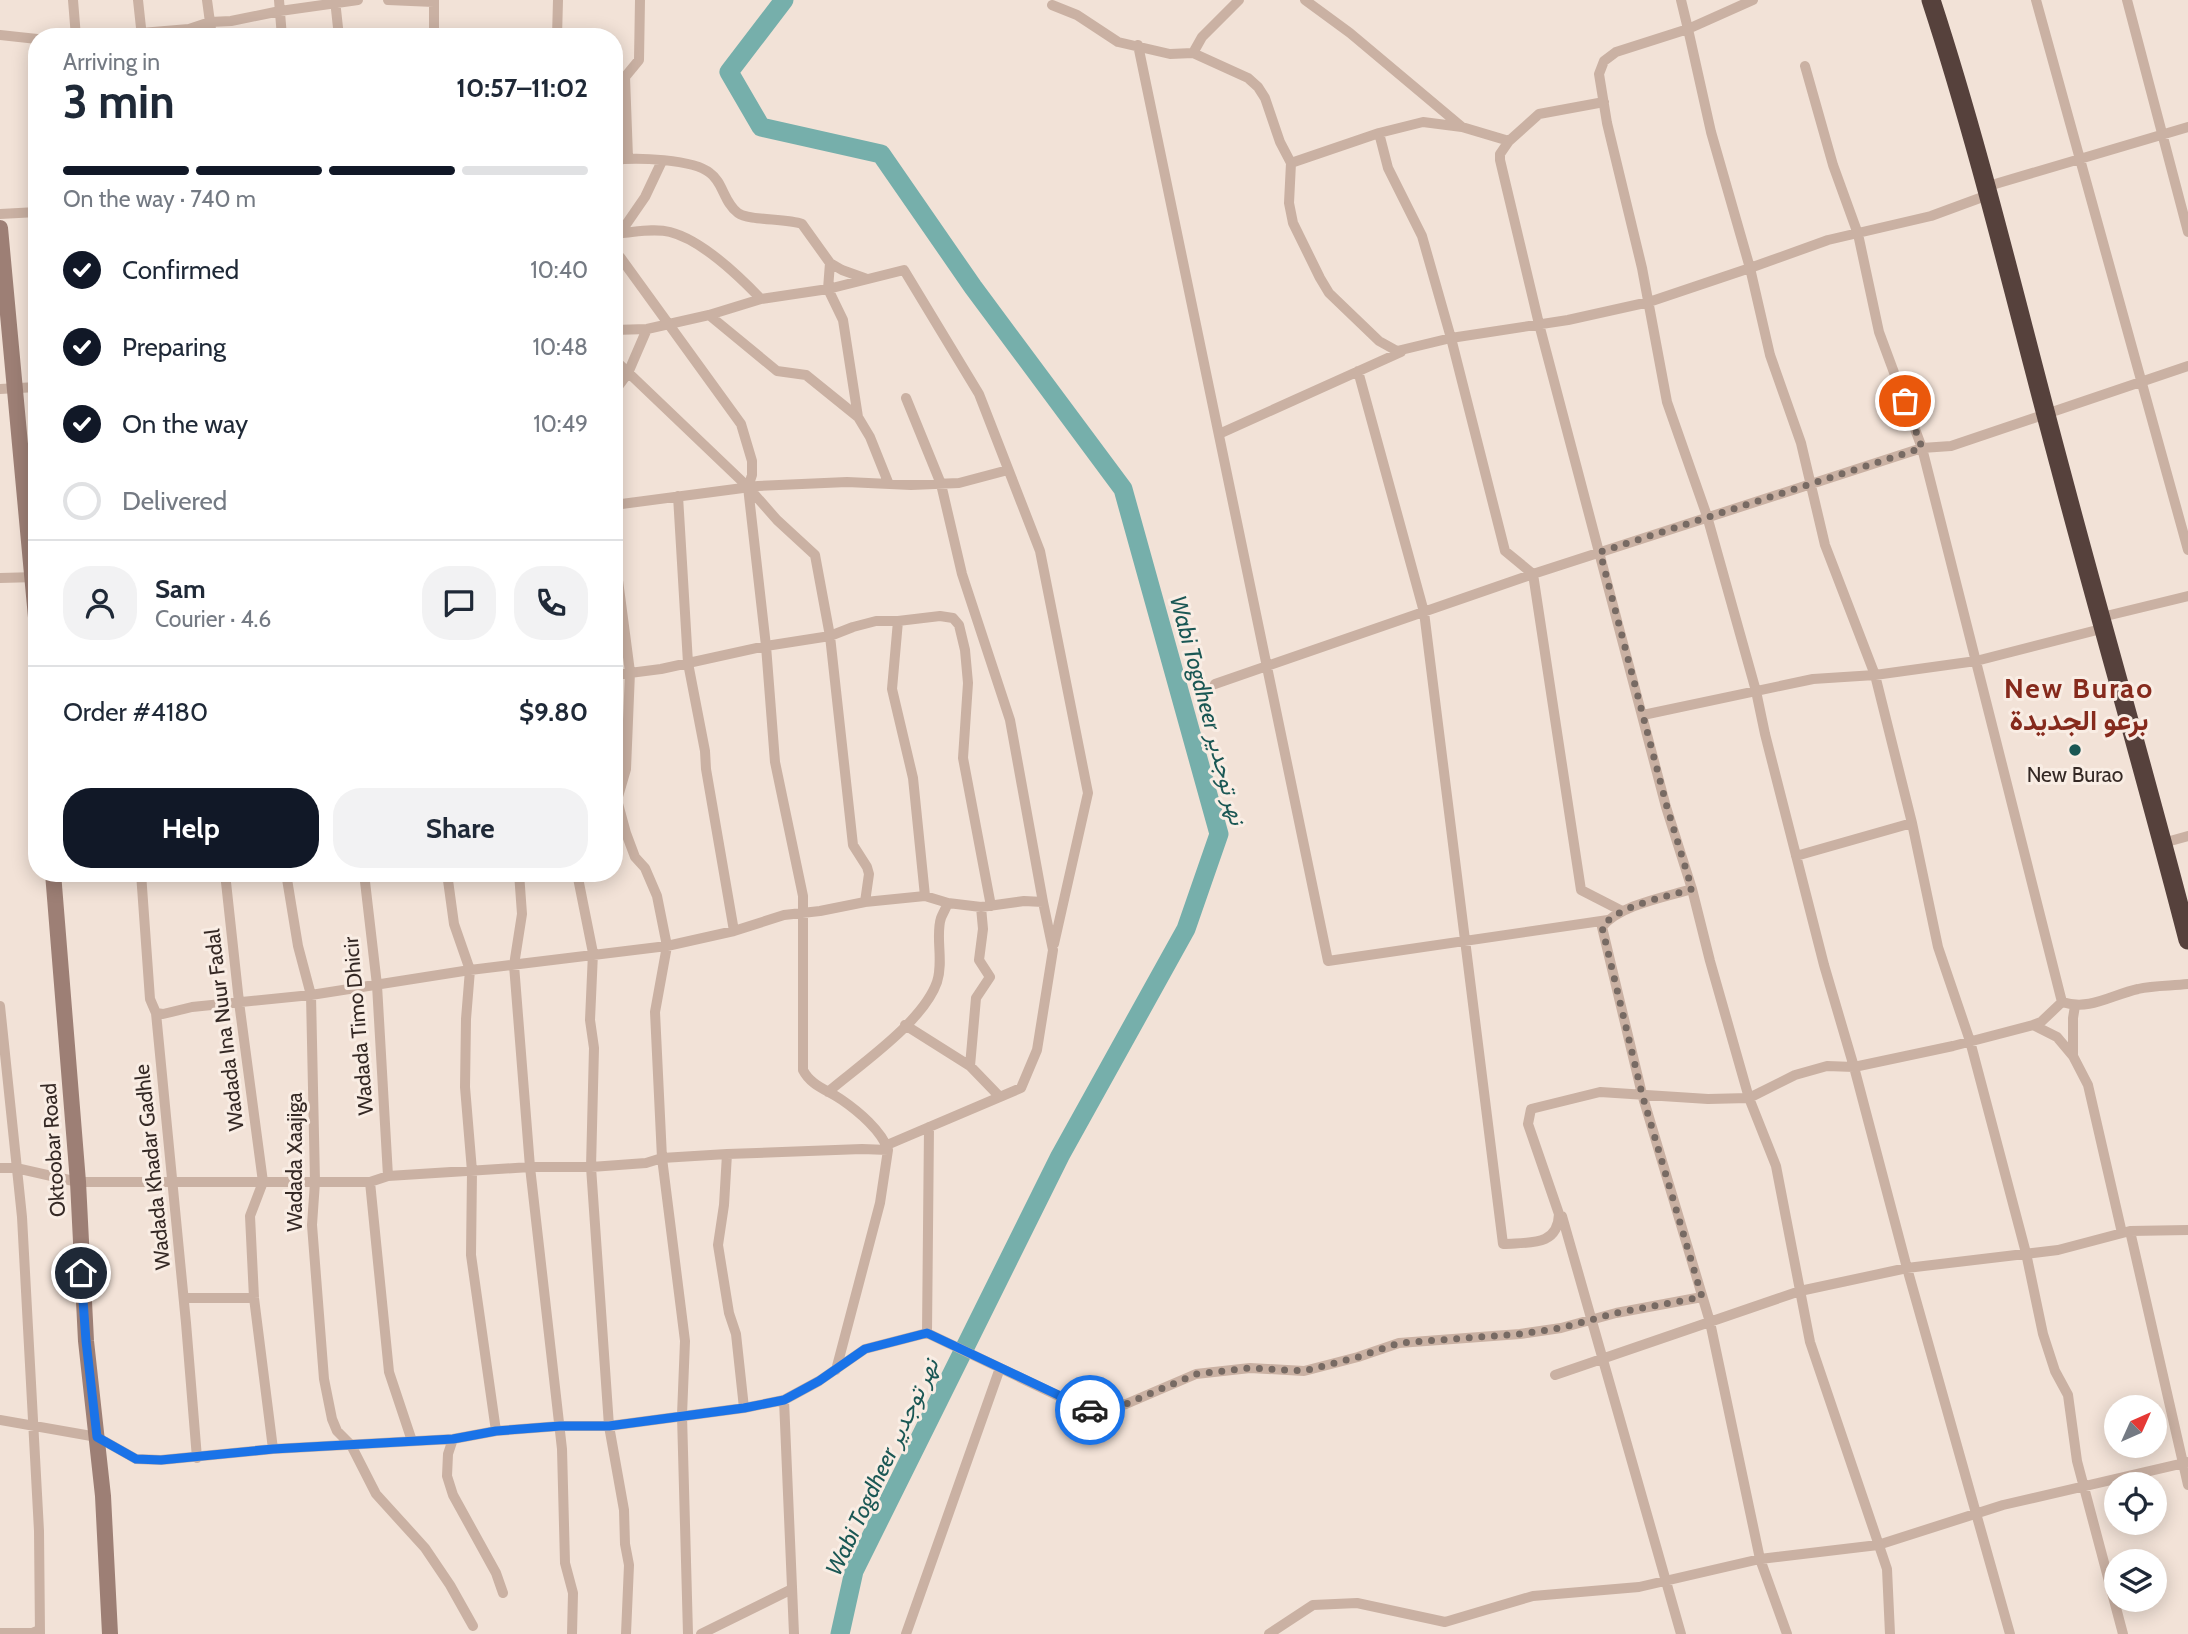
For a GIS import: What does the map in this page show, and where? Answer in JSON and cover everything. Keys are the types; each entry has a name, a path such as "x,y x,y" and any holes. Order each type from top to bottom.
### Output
{"highway":[{"path":"1931,0 1987,191 2188,940"}],"street":[{"path":"73,0 75,28"},
{"path":"138,0 140,28"},
{"path":"207,0 211,28"},
{"path":"192,28 210,22 231,21 279,5 358,0"},
{"path":"388,0 435,1 434,28"},
{"path":"557,28 558,0"},
{"path":"628,158 625,77 639,60 640,0"},
{"path":"1193,53 1202,37 1239,0"},
{"path":"1306,0 1350,33 1462,127"},
{"path":"1681,0 1711,132 1750,268 1770,355 1801,443 1825,545 1875,675 1912,823 1938,947 1970,1041 2026,1253 2043,1334 2055,1371 2068,1395 2077,1461 2123,1634"},
{"path":"1753,0 1688,29 1616,52 1604,61 1600,74 1604,102 1649,302 1667,402 1707,516 1756,691 1824,965 2010,1634"},
{"path":"2036,0 2188,550"},
{"path":"2127,0 2188,232"},
{"path":"335,1 338,28"},
{"path":"279,5 281,28"},
{"path":"1052,5 1077,15 1118,42 1170,54 1193,53 1248,78 1258,87 1291,163 1289,203 1293,223 1329,293 1379,341 1401,352"},
{"path":"0,35 28,38"},
{"path":"1138,45 1328,961 1608,920"},
{"path":"1805,65 1833,165 1858,234 1880,331 1922,448 2062,1002"},
{"path":"1604,102 1539,114 1502,149 1500,160 1539,324 1667,807 1749,1098 1776,1166 1810,1342 1887,1569 1890,1634"},
{"path":"1291,163 1379,133 1423,122 1462,127 1509,141"},
{"path":"1219,434 1401,352 1451,338 1649,302 1828,240 1931,215 1987,191 2079,159 2188,127"},
{"path":"1379,133 1388,168 1422,236 1506,551 1533,574 1581,890 1622,911"},
{"path":"623,159 683,162 711,173 739,215 802,224 830,263 867,279"},
{"path":"623,228 645,197 662,160"},
{"path":"0,214 28,212"},
{"path":"0,228 8,388 28,534"},
{"path":"623,236 669,232 733,270 761,299"},
{"path":"623,261 741,424 752,461 752,475 748,487 766,646 775,762 803,896 803,1070 807,1079 842,1100 863,1118 888,1147 880,1202 835,1370"},
{"path":"830,263 828,289 842,320 858,417"},
{"path":"0,1168 16,1168 78,1182 370,1182 388,1176 530,1167 592,1167 646,1163 662,1158 888,1147 1021,1088 1037,1050 1053,950 1088,793 1041,551 979,394 904,270 828,289 761,299 709,315 647,329 623,330"},
{"path":"709,315 777,370 806,375 858,417 870,437 888,482"},
{"path":"623,380 647,329"},
{"path":"1215,684 1707,516 1922,448 1951,446 2188,366"},
{"path":"623,368 815,555 830,636 853,845 869,874 865,902"},
{"path":"1359,371 1424,612 1503,1244 1542,1241 1552,1236 1559,1226 1559,1214 1528,1125 1531,1109"},
{"path":"8,388 28,387"},
{"path":"906,398 941,484 962,574 1010,720 1053,950"},
{"path":"623,504 748,487 888,482 911,485 959,483 1009,470"},
{"path":"678,496 688,663 734,931"},
{"path":"0,578 28,578"},
{"path":"1643,715 1813,679 1875,675 1976,661 2188,596"},
{"path":"623,673 661,669 766,646 830,636 863,624 940,616 953,618 960,630 965,650 968,683 963,758 986,906 979,960 990,977 976,998 970,1066"},
{"path":"623,619 630,672 626,768 623,779"},
{"path":"898,621 892,689 913,778 925,896"},
{"path":"623,822 635,857 645,868 657,896 667,946 655,1012 662,1158 685,1341 682,1415 688,1634"},
{"path":"1796,856 1912,823"},
{"path":"2163,843 2188,836"},
{"name":"Oktoobar Road","path":"54,882 78,1182 86,1341 103,1496 110,1634"},
{"name":"Wadada Khadar Gadhle","path":"142,882 150,999 156,1013 197,1458"},
{"name":"Wadada Ina Nuur Fadal","path":"226,882 262,1182"},
{"name":"Wadada Xaajiga","path":"287,882 298,946 311,995 315,1182 312,1225 324,1379 332,1419 337,1431 351,1445 376,1494 425,1548 473,1626"},
{"name":"Wadada Timo Dhicir","path":"365,882 377,985 388,1176"},
{"path":"448,882 454,924 470,970 465,1087 472,1171 471,1255 496,1431"},
{"path":"520,882 522,914 514,965 530,1167 560,1426 565,1572 573,1593 572,1634"},
{"path":"579,882 593,953 590,1020 594,1048 592,1167 609,1426 624,1510 625,1544 629,1564 626,1634"},
{"path":"1692,889 1622,911 1602,927 1642,1094 1710,1322 1760,1559 1787,1634"},
{"path":"156,1013 311,995 593,953 667,946 802,912 865,902 925,896 948,903 986,906 1024,901 1043,902"},
{"path":"828,1091 883,1047 926,1004 937,981 941,957 940,920 948,903"},
{"path":"2062,1002 2075,1006 2108,1001 2138,989 2188,984"},
{"path":"1531,1109 1600,1092 1709,1099 1749,1098 1795,1075 1827,1066 1854,1067 2033,1025 2041,1022 2062,1002"},
{"path":"0,1006 22,1217 39,1531 41,1621 39,1632 0,1633"},
{"path":"2073,1056 2075,1006"},
{"path":"905,1025 970,1066 1000,1097"},
{"path":"2033,1025 2057,1037 2073,1056 2093,1099 2113,1200 2126,1232 2185,1462 2188,1485"},
{"path":"1531,1109 1681,1634"},
{"path":"927,1333 929,1127"},
{"path":"727,1154 718,1245 729,1313 736,1334 744,1408"},
{"path":"262,1182 250,1216 254,1298 273,1449"},
{"path":"370,1182 389,1372 412,1441"},
{"path":"1555,1375 1800,1291 1907,1268 2058,1250 2126,1232 2188,1230"},
{"path":"0,1420 97,1437 136,1459 197,1458 273,1449 453,1439 496,1431 560,1426 609,1426 784,1400 865,1349 927,1333 1090,1410 1126,1404 1196,1374 1250,1368 1304,1371 1399,1343 1520,1334 1561,1328 1702,1297"},
{"path":"184,1298 254,1298"},
{"path":"906,1634 1000,1368"},
{"path":"784,1400 794,1634"},
{"path":"453,1439 448,1454 447,1476 453,1495 496,1573 503,1593"},
{"path":"1269,1634 1313,1605 1357,1603 1445,1622 1533,1596 1639,1587 1760,1559 1878,1545 1975,1512 2185,1462"},
{"path":"701,1634 792,1589"}],"waterway":[{"name":"Wabi Togdheer نهر توجدير","path":"784,0 729,72 761,127 881,154 973,287 1123,489 1219,834 1186,929 1060,1156 854,1571 840,1634"}],"way so far":[{"path":"1090,1410 1126,1404 1196,1374 1250,1368 1304,1371 1399,1343 1520,1334 1561,1328 1616,1313 1702,1297 1642,1094 1602,927 1622,911 1692,889 1667,807 1600,552 1922,448 1905,401"}],"place":[{"name":"New Burao","path":"2075,750"}],"district":[{"name":"New Burao برعو الجديدة","path":"2079,704"}],"route":[{"path":"81,1273 97,1437 136,1459 197,1458 273,1449 453,1439 496,1431 560,1426 609,1426 744,1408 784,1400 819,1381 865,1349 927,1333 1090,1410"}]}
